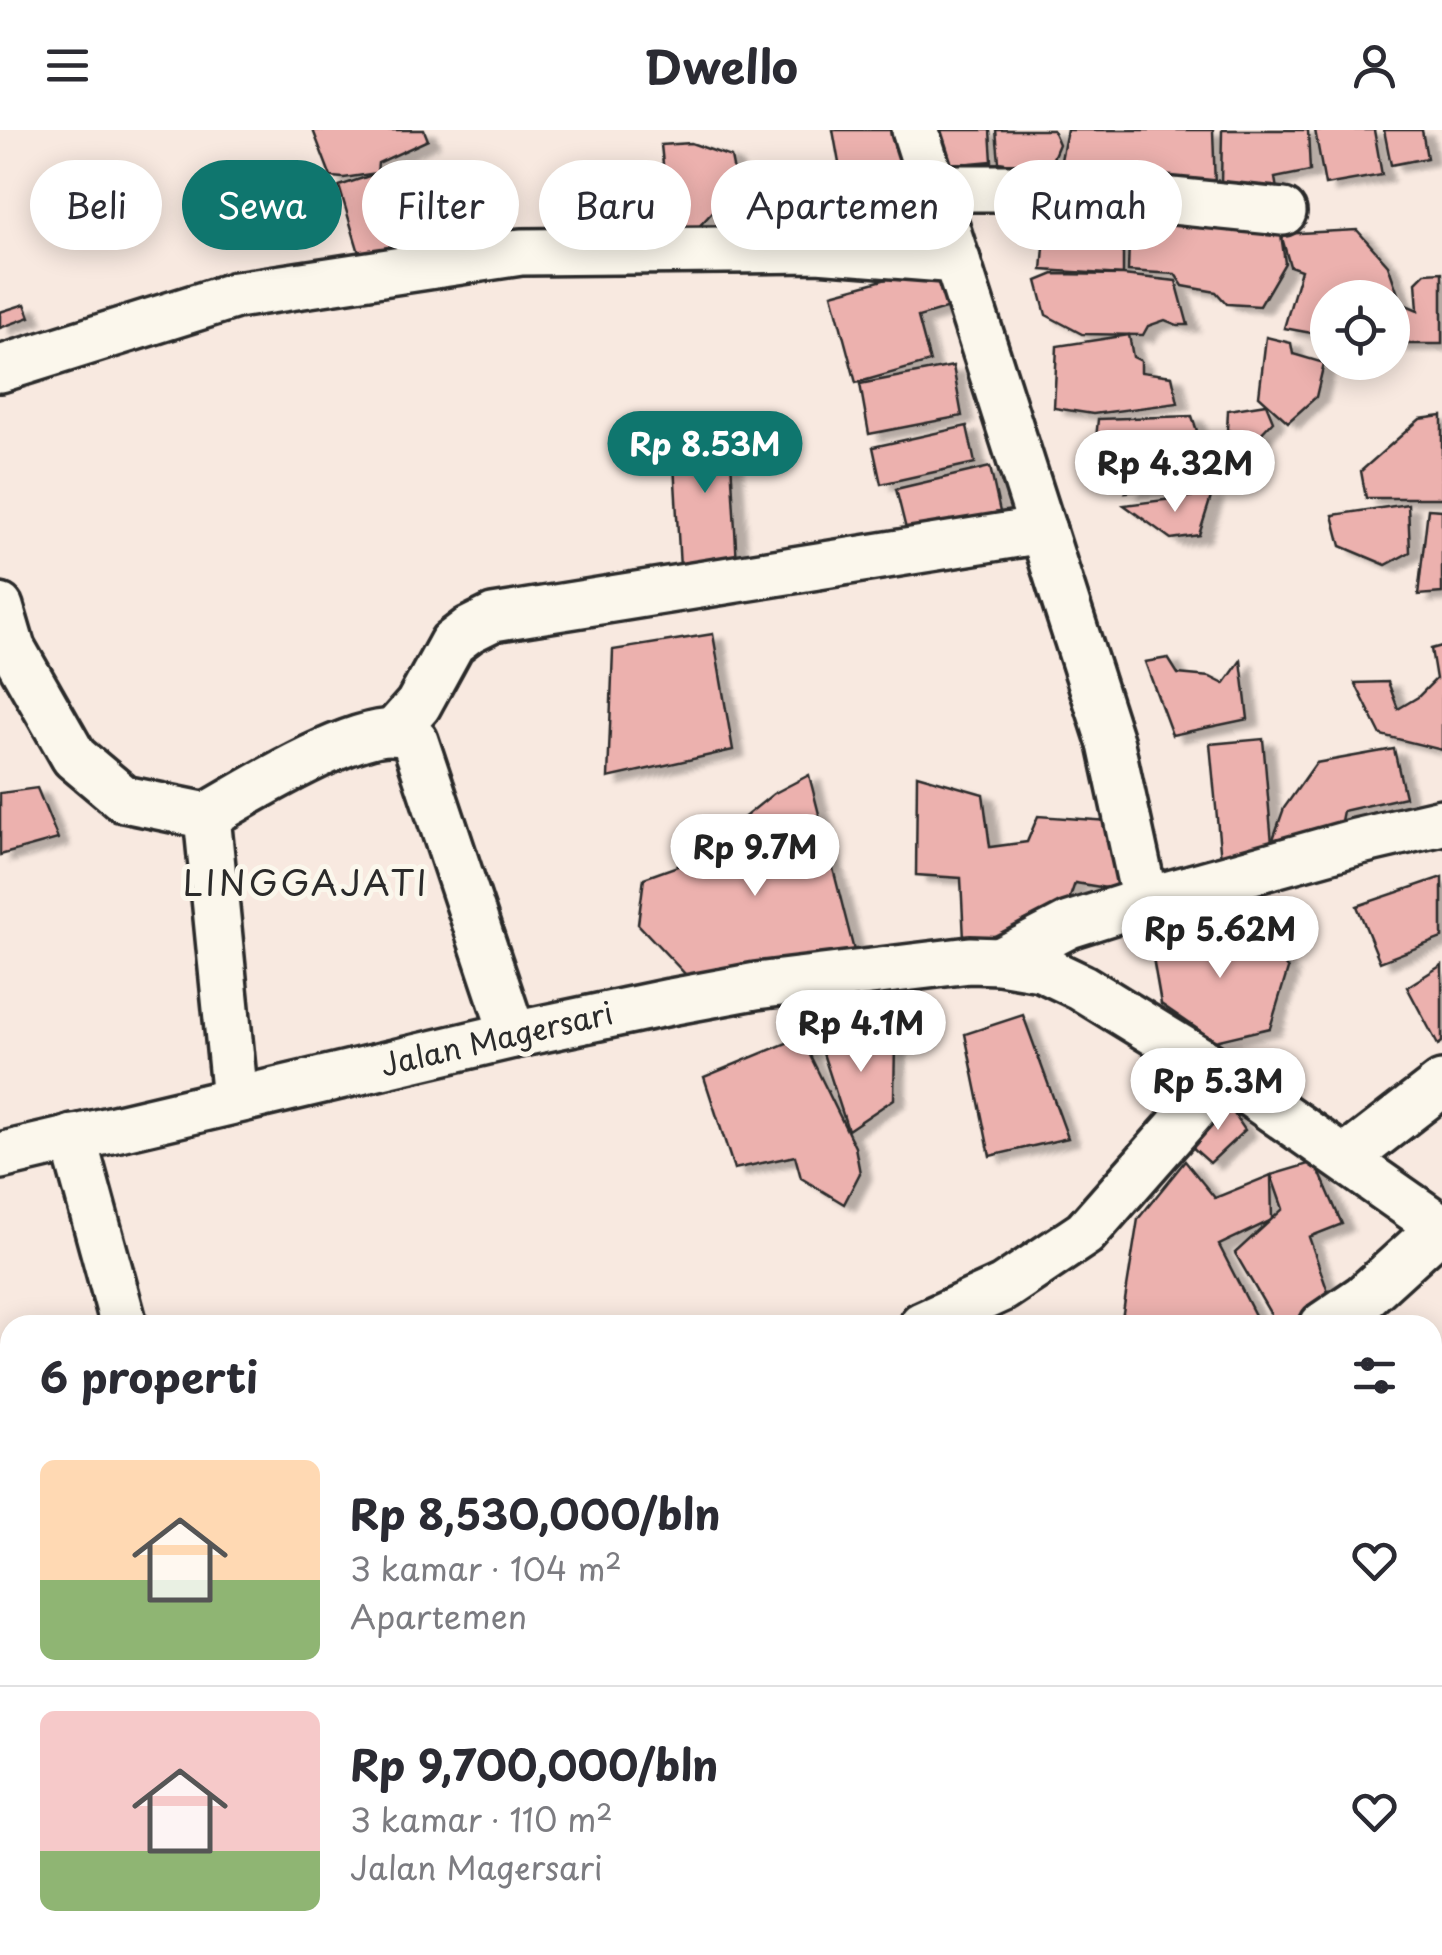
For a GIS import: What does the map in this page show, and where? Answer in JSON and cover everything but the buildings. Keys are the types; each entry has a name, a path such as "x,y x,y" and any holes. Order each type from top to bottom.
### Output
{"street":[{"path":"915,130 925,160"},
{"path":"974,188 1043,188 1283,212"},
{"path":"0,369 236,296 522,252 817,249 957,260"},
{"path":"954,250 1110,744 1144,900"},
{"path":"394,732 418,705 452,643 494,618 1043,530"},
{"path":"0,607 12,648 74,756 124,799 207,816 283,771 361,738 394,732 414,741 514,1035"},
{"path":"207,816 235,1100"},
{"path":"1000,961 1069,925 1144,900 1442,822"},
{"name":"Jalan Magersari","path":"0,1156 670,1002 756,986 970,960 1000,961"},
{"path":"1000,961 1057,974 1224,1075 1441,1228 1364,1297 1337,1315"},
{"path":"944,1315 1003,1288 1085,1233 1224,1075"},
{"path":"1345,1159 1442,1084"},
{"path":"73,1138 121,1315"}],"district":[{"name":"LINGGAJATI","path":"306,884"}]}
